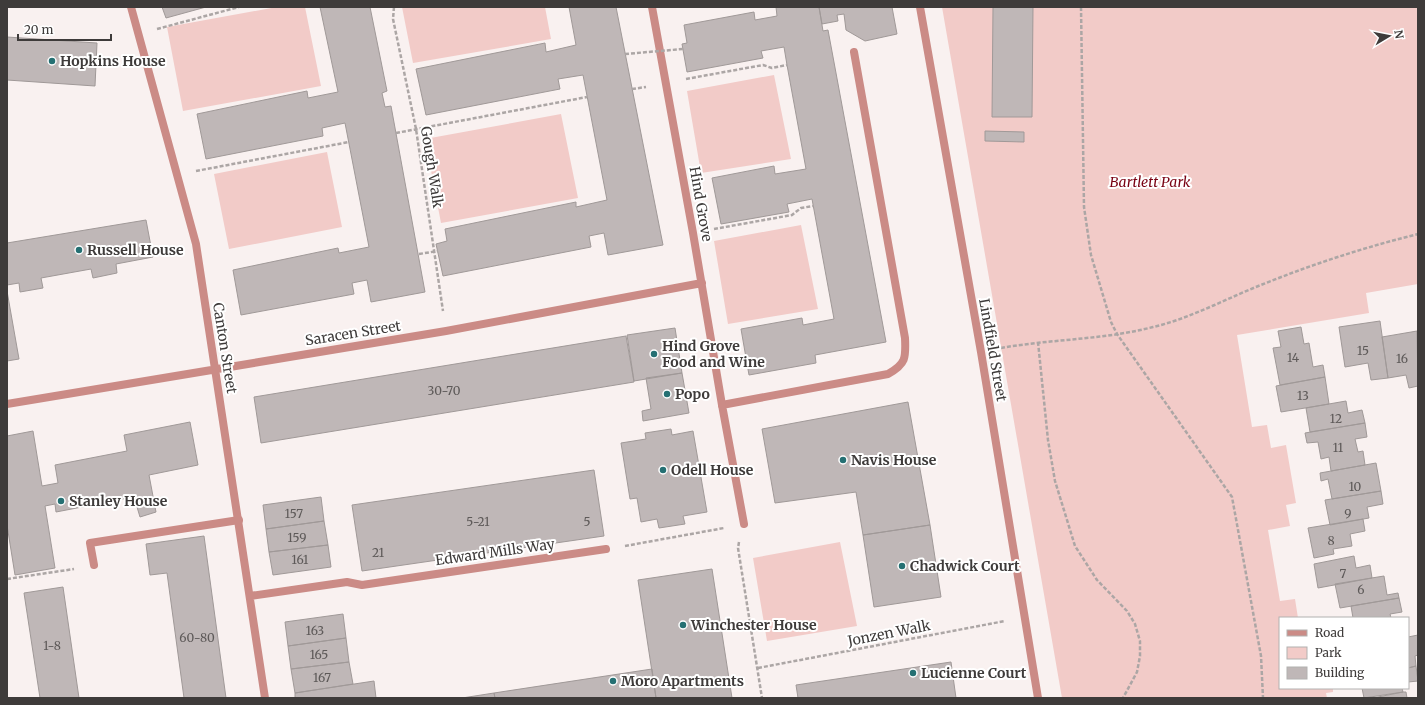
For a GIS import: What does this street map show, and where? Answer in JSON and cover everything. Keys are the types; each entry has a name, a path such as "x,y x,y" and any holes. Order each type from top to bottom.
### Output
{"street":[{"name":"Canton Street","path":"131,7 140,34 196,244 265,698"},
{"name":"Hind Grove","path":"652,7 744,524"},
{"name":"Lindfield Street","path":"920,7 1038,698"},
{"path":"722,405 888,374 900,368 906,355 903,330 854,52"},
{"name":"Saracen Street","path":"7,404 215,368 446,331 702,283"},
{"path":"94,565 90,543 239,520"},
{"name":"Edward Mills Way","path":"250,596 347,582 362,585 606,549"}],"path":[{"path":"140,34 239,7"},
{"name":"Gough Walk","path":"394,7 393,19 416,128 446,331"},
{"path":"1081,7 1084,206 1091,255 1116,334 1232,497 1261,656 1263,698"},
{"path":"625,54 683,49"},
{"path":"666,83 763,65 772,68 787,65"},
{"path":"396,133 416,128 587,97"},
{"path":"178,174 349,142"},
{"path":"693,232 792,215 801,208 813,206"},
{"path":"980,352 1038,342 1116,334 1154,327 1197,312 1266,283 1366,246 1418,234"},
{"path":"419,254 438,251"},
{"path":"1038,342 1048,440 1055,482 1075,546 1097,580 1127,611 1135,624 1140,641 1140,656 1137,672 1123,698"},
{"path":"606,549 744,524 738,548 762,698"},
{"path":"7,579 94,565"},
{"name":"Jonzen Walk","path":"758,668 1024,618"}],"green space":[{"path":"277,7 305,7 321,86 183,111 167,27"},
{"path":"402,7 545,7 551,39 413,63"},
{"name":"Bartlett Park","path":"942,7 1418,7 1418,284 1366,293 1369,313 1237,335 1252,427 1267,425 1271,448 1286,445 1296,503 1286,505 1290,526 1268,530 1280,601 1295,599 1298,617 1279,617 1279,689 1333,689 1333,692 1326,693 1327,698 1062,698"},
{"path":"774,75 791,159 701,173 687,91"},
{"path":"561,114 578,198 441,223 425,139"},
{"path":"327,152 342,227 229,249 214,174"},
{"path":"801,225 818,309 728,324 714,241"},
{"path":"840,542 857,626 767,641 753,558"}],"building":[{"path":"162,7 206,7 166,18"},
{"path":"320,7 370,7 387,91 382,93 385,107 391,106 425,292 371,302 367,280 352,283 354,294 241,315 233,270 338,248 339,253 369,247 345,123 322,128 323,136 206,159 197,114 307,91 308,98 338,92"},
{"path":"569,7 616,7 663,245 608,255 604,233 589,236 591,247 443,276 436,244 447,241 445,229 576,202 576,207 607,200 583,75 558,79 560,89 426,115 416,69 545,43 546,52 576,45"},
{"path":"776,7 819,7 823,31 828,30 886,342 815,355 816,363 749,375 741,329 802,318 803,325 834,319 812,199 787,204 789,212 721,224 712,178 774,166 775,174 806,169 784,47 761,51 763,58 687,72 682,44 687,43 684,25 754,12 755,20 777,16"},
{"path":"819,7 892,7 897,34 865,41 846,30 844,14 837,15 838,21 822,24"},
{"path":"993,7 1033,7 1032,117 992,117"},
{"name":"Hopkins House","path":"7,37 97,43 95,86 7,80"},
{"path":"985,131 1024,132 1024,142 985,141"},
{"name":"Russell House","path":"146,220 153,257 116,264 117,273 93,278 91,269 41,278 43,288 20,292 19,283 7,285 7,243"},
{"path":"7,291 19,359 7,361"},
{"path":"1380,321 1388,378 1371,380 1368,363 1345,367 1339,327"},
{"path":"1301,327 1304,344 1309,343 1313,367 1323,365 1325,377 1280,385 1273,348 1281,347 1278,331"},
{"name":"Hind Grove Food and Wine","path":"675,328 682,373 634,381 627,335"},
{"path":"1417,331 1418,386 1409,388 1406,375 1388,378 1382,337"},
{"path":"626,336 634,382 261,443 254,397"},
{"name":"Popo","path":"682,373 689,413 643,421 642,411 651,409 646,378"},
{"path":"1325,377 1329,404 1281,412 1276,386"},
{"path":"1346,401 1348,413 1362,410 1365,423 1310,432 1306,408"},
{"name":"Navis House","path":"908,402 930,525 863,535 856,492 775,503 762,429"},
{"name":"Stanley House","path":"190,422 198,465 149,475 156,512 140,517 134,497 56,512 55,504 45,506 55,568 15,575 7,525 7,436 33,431 42,486 58,483 55,465 127,451 124,435"},
{"path":"1365,423 1367,437 1355,439 1358,452 1363,451 1365,465 1331,471 1329,457 1321,459 1318,442 1307,443 1305,433"},
{"name":"Odell House","path":"671,429 672,435 693,431 707,512 683,516 685,524 659,528 657,519 641,522 637,498 630,499 621,443 646,439 645,433"},
{"path":"1376,463 1381,491 1332,499 1328,479 1321,481 1320,473"},
{"path":"594,470 604,536 362,571 352,505"},
{"path":"1381,491 1383,504 1367,507 1369,518 1330,525 1325,500"},
{"path":"321,497 324,521 266,529 263,505"},
{"path":"1363,519 1365,531 1350,534 1352,546 1333,549 1334,554 1314,558 1308,528"},
{"path":"324,521 328,545 269,552 266,529"},
{"name":"Chadwick Court","path":"930,525 941,597 874,607 863,535"},
{"path":"204,536 226,698 184,698 167,573 150,575 146,544"},
{"path":"328,545 331,567 273,575 269,552"},
{"path":"1354,556 1356,568 1370,565 1372,578 1318,588 1314,564"},
{"name":"Winchester House","path":"712,569 732,698 656,698 638,580"},
{"path":"1384,576 1387,595 1398,593 1399,598 1340,608 1335,584"},
{"path":"63,587 79,698 40,698 24,593"},
{"path":"1399,598 1402,612 1390,614 1391,617 1353,617 1351,606"},
{"path":"343,614 346,638 288,646 285,622"},
{"path":"1418,635 1418,655 1415,656 1416,666 1409,668 1409,637"},
{"path":"346,638 349,662 291,669 288,646"},
{"path":"349,662 353,684 295,693 291,669"},
{"name":"Lucienne Court","path":"951,662 956,698 798,698 796,685"},
{"path":"1416,666 1418,681 1409,682 1409,668"},
{"name":"Moro Apartments","path":"652,669 656,698 495,698 494,693"},
{"path":"374,681 376,698 295,698 295,693"},
{"path":"1362,689 1402,689 1403,692 1364,698"},
{"path":"1406,692 1407,698 1373,698"},
{"path":"494,693 495,698 462,698"}],"place":[{"name":"Hopkins House","path":"52,61"},
{"name":"Russell House","path":"79,250"},
{"name":"Hind Grove Food and Wine","path":"654,354"},
{"name":"Popo","path":"667,394"},
{"name":"Navis House","path":"843,460"},
{"name":"Odell House","path":"663,470"},
{"name":"Stanley House","path":"61,501"},
{"name":"Chadwick Court","path":"902,566"},
{"name":"Winchester House","path":"683,625"},
{"name":"Lucienne Court","path":"913,673"},
{"name":"Moro Apartments","path":"613,681"}]}
